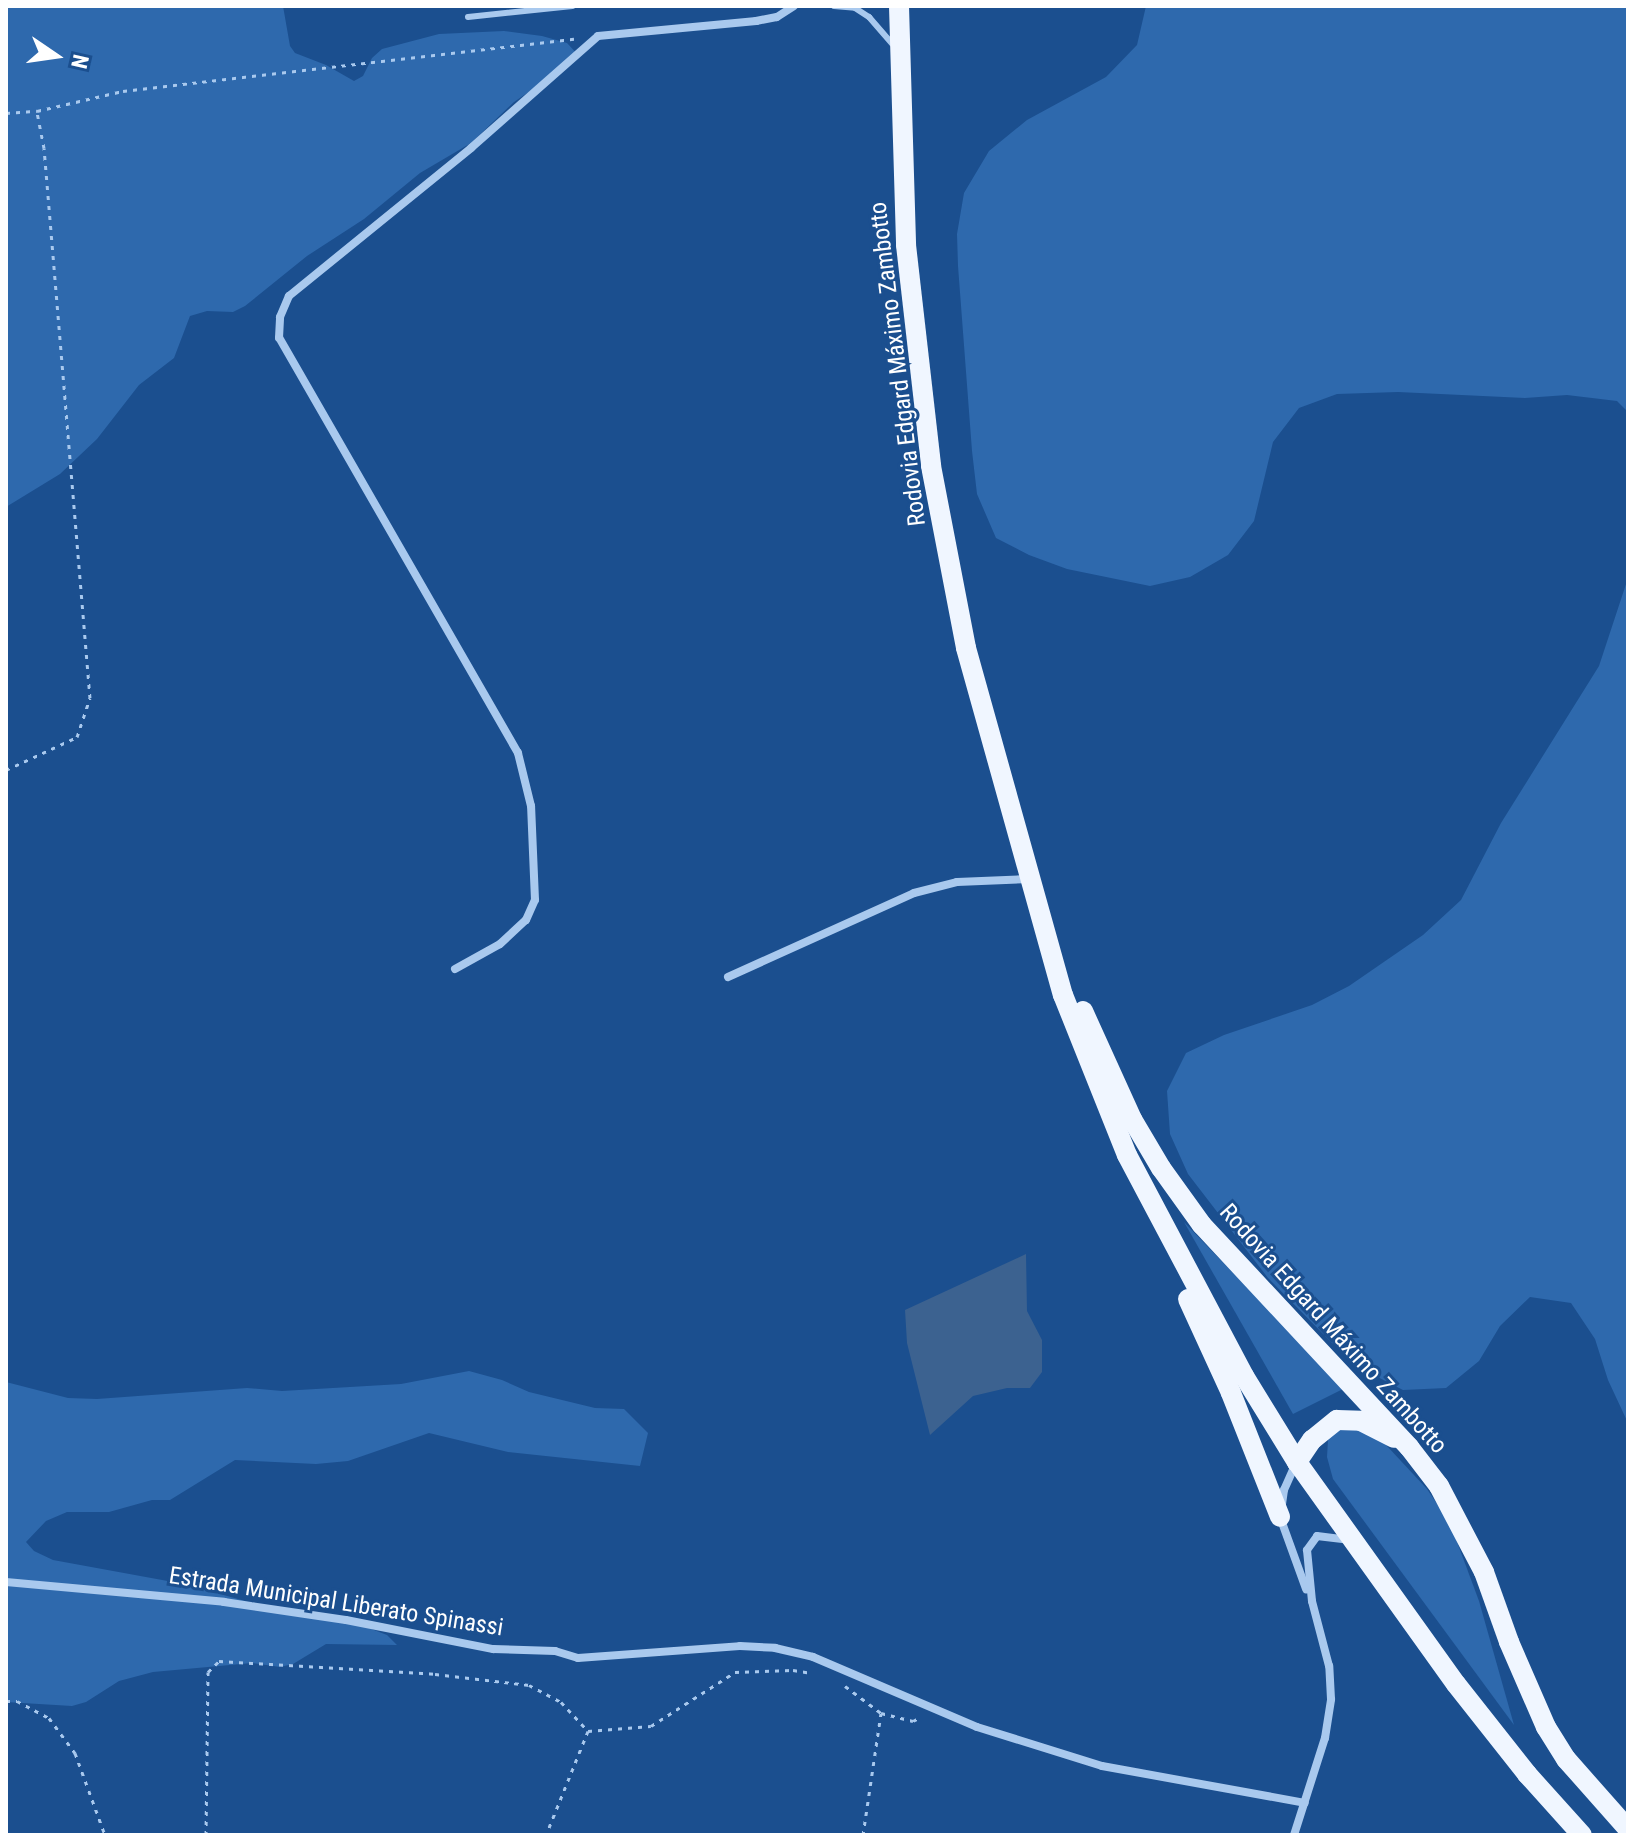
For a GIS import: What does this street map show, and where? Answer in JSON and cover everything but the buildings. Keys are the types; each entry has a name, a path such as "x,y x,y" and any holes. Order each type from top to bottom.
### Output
{"main road":[{"name":"Rodovia Edgard Máximo Zambotto","path":"899,6 906,245 931,466 966,648 1063,995 1127,1155 1244,1376 1297,1462 1456,1684 1527,1774 1582,1835"},
{"name":"Rodovia Edgard Máximo Zambotto","path":"1032,888 1132,1119 1161,1168 1202,1225 1238,1266 1409,1447 1465,1530 1546,1727 1566,1759 1628,1829"},
{"path":"1127,1155 1140,1202 1231,1393 1280,1517"},
{"path":"1297,1462 1312,1440 1337,1420 1361,1421 1409,1447"}],"street":[{"path":"455,969 500,944 526,920 535,900 531,806 518,753 279,338 280,317 289,296 471,148 598,36 756,21 777,17 794,6"},
{"path":"728,977 914,893 957,882 1032,888"},
{"path":"1294,1835 1325,1738 1331,1699 1329,1666 1312,1601 1280,1517 1284,1490 1297,1462"},
{"path":"1312,1601 1306,1560 1311,1542 1327,1535 1352,1540"},
{"name":"Estrada Municipal Liberato Spinassi","path":"6,1582 224,1602 346,1620 493,1649 555,1651 578,1658 740,1646 775,1648 813,1657 977,1727 1102,1766 1305,1803"}],"lane":[{"path":"468,17 572,6"},
{"path":"834,6 856,7 886,32 901,55"}],"path":[{"path":"6,113 37,111 123,91 598,36"},
{"path":"6,770 77,737 90,698 44,148 37,111"},
{"path":"206,1835 208,1672 219,1661 435,1674 529,1685 561,1702 588,1731"},
{"path":"588,1731 651,1726 735,1672 793,1670 819,1675"},
{"path":"844,1686 881,1713 913,1721 937,1710"},
{"path":"6,1701 17,1701 49,1718 75,1753 105,1835"},
{"path":"863,1835 881,1713"},
{"path":"546,1835 588,1731"}],"shaded area":[{"path":"6,6 283,6 290,46 295,53 326,65 354,81 363,76 372,58 382,49 439,34 504,31 542,36 567,43 580,57 514,102 471,143 420,173 364,219 307,256 245,306 233,312 207,311 190,316 174,358 139,385 97,439 60,474 6,507"},
{"path":"1146,6 1628,6 1628,412 1617,401 1567,395 1525,398 1398,392 1337,394 1299,408 1273,442 1254,521 1228,555 1190,577 1150,586 1067,569 996,538 977,494 972,451 957,234 964,193 989,151 1027,120 1106,77 1137,45"},
{"path":"1628,578 1628,1423 1608,1380 1595,1339 1571,1303 1530,1297 1500,1326 1479,1361 1446,1388 1403,1390 1364,1370 1332,1343 1268,1278 1188,1174 1170,1134 1167,1091 1186,1053 1224,1035 1312,1005 1349,986 1423,935 1461,900 1501,823 1599,666"},
{"path":"1184,1222 1341,1385 1343,1389 1293,1414"},
{"path":"1026,1254 1027,1311 1042,1340 1042,1372 1030,1388 1007,1388 973,1396 930,1435 907,1343 905,1310"},
{"path":"469,1371 502,1380 529,1392 595,1408 624,1409 648,1433 640,1466 508,1452 429,1433 348,1461 316,1464 235,1460 170,1500 152,1500 109,1512 67,1512 46,1521 26,1542 34,1551 53,1560 184,1584 260,1605 361,1625 387,1635 397,1645 326,1644 293,1664 280,1667 252,1663 153,1672 119,1681 86,1702 72,1706 6,1702 6,1382 68,1398 97,1399 247,1388 282,1391 401,1384"},
{"path":"1336,1427 1374,1432 1427,1489 1450,1523 1479,1601 1514,1725 1333,1479 1327,1457 1328,1440"}]}
